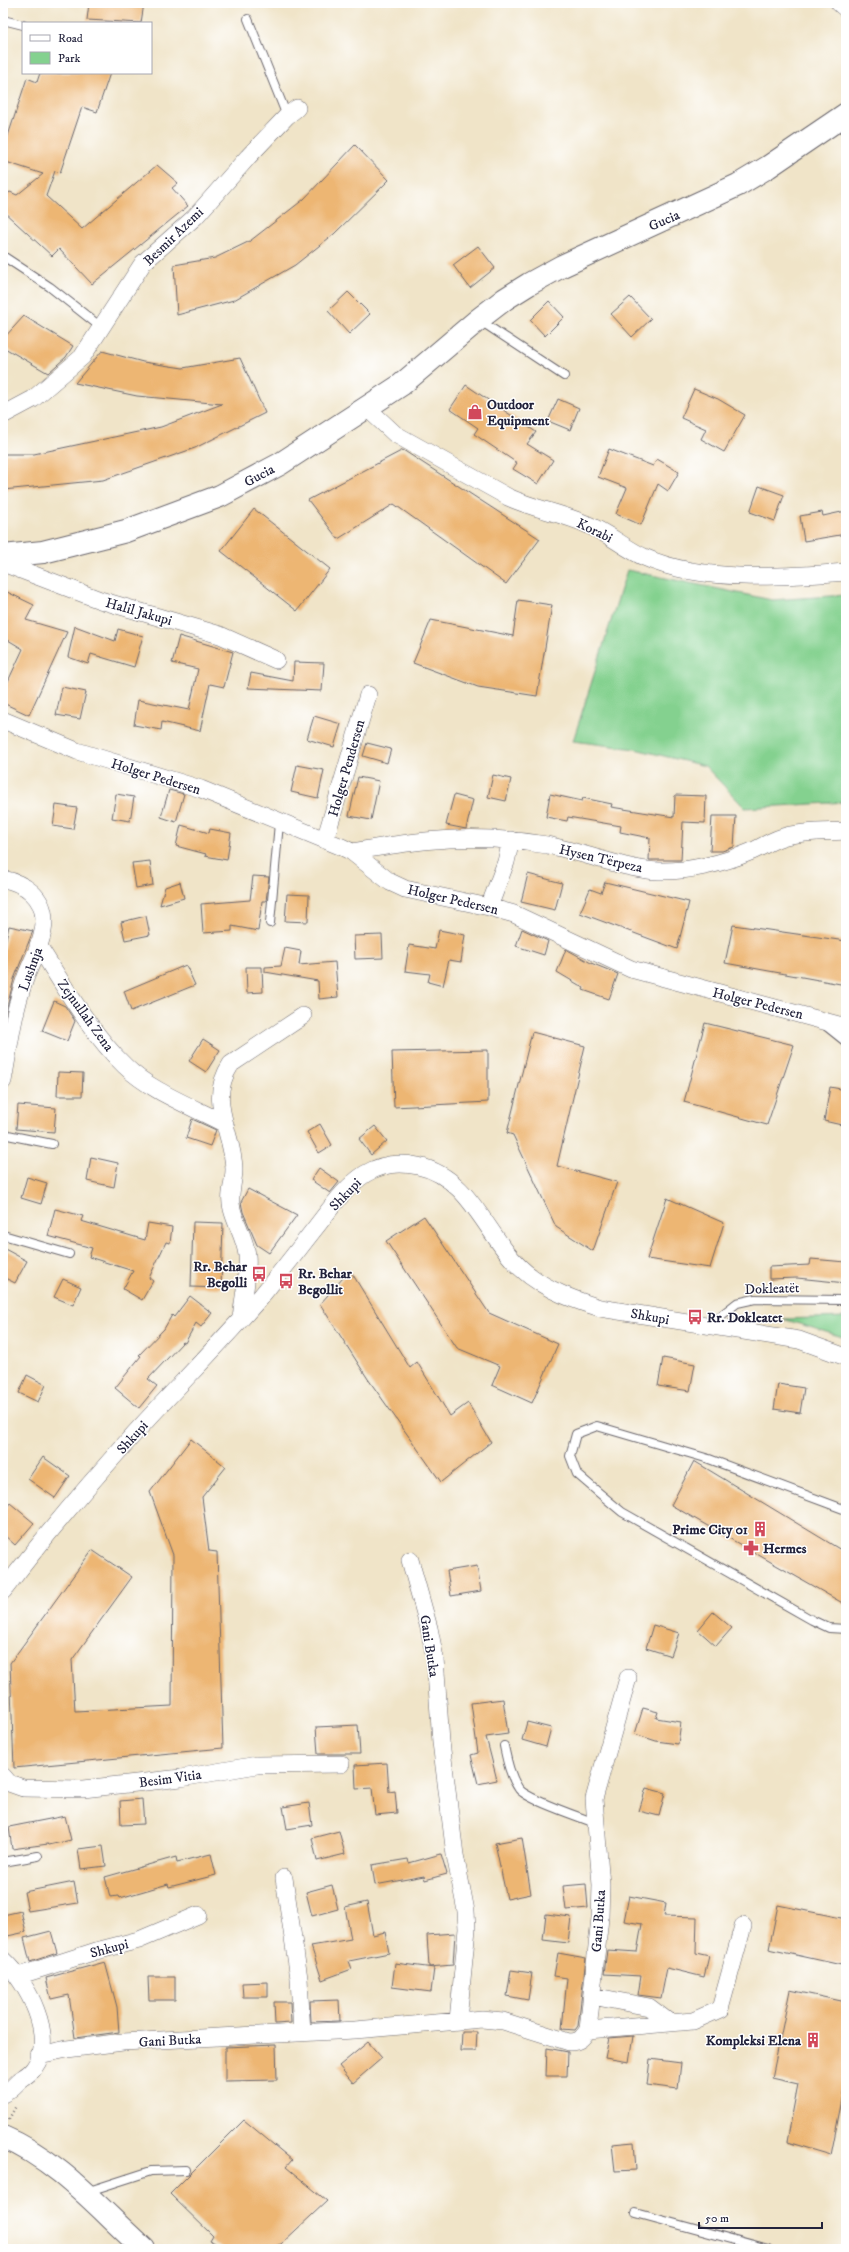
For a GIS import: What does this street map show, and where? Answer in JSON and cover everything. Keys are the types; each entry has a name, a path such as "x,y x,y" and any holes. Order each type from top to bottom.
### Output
{"street":[{"path":"839,3 846,9"},
{"name":"Besmir Azemi","path":"3,415 33,399 60,378 82,357 143,263 195,217 292,112"},
{"name":"Gucia","path":"3,556 43,552 126,531 213,498 280,464 401,385 505,299 562,266 738,185 768,167 846,114"},
{"name":"Korabi","path":"367,408 395,434 508,497 527,505 596,528 644,557 664,564 705,572 756,576 846,572"},
{"name":"Halil Jakupi","path":"3,563 100,600 220,635 276,660"},
{"name":"Holger Pendersen","path":"325,840 368,695"},
{"name":"Holger Pedersen","path":"3,720 77,751 201,789 279,823 325,840 352,852 390,882 405,889 489,906 539,925 608,959 631,968 846,1027"},
{"name":"Hysen Tërpeza","path":"352,852 435,838 475,837 511,840 582,852 635,868 660,871 713,863 749,852 784,837 802,833 846,831"},
{"path":"489,906 506,862 511,840"},
{"name":"Lushnja","path":"3,879 24,885 38,900 44,920 38,946 24,982 16,1009 3,1081"},
{"name":"Zejnullah Zena","path":"38,946 98,1036 125,1067 150,1085 225,1124"},
{"path":"241,1319 247,1256 244,1235 232,1209 230,1194 234,1170 220,1105 220,1089 223,1075 231,1064 303,1016"},
{"name":"Shkupi","path":"3,1591 33,1551 133,1435 241,1319 350,1186 366,1173 383,1165 401,1164 419,1166 440,1174 458,1188 474,1205 513,1260 531,1277 548,1288 571,1299 600,1308 799,1340 846,1357"},
{"name":"Gani Butka","path":"410,1560 429,1628 435,1658 441,1742 455,1855 466,1911 467,1929 458,2020"},
{"name":"Gani Butka","path":"39,2055 74,2048 123,2042 394,2027 458,2020 503,2021 569,2042 576,2042 583,2038 588,2030 600,1918 601,1885 594,1799 628,1678"},
{"name":"Besim Vitia","path":"3,1776 9,1783 23,1788 83,1789 180,1778 257,1765 341,1764"},
{"path":"284,1878 299,1978 302,2033"},
{"name":"Shkupi","path":"18,1976 96,1951 139,1940 198,1915"},
{"path":"588,2030 636,2024 693,2021 720,2009 743,1926"},
{"path":"3,1960 18,1976 35,2006 41,2041 39,2055 34,2068 3,2094"},
{"path":"592,1996 649,2007 670,2023"},
{"path":"3,2137 18,2143 70,2179 86,2192 144,2249"}],"lane":[{"path":"248,19 292,112"},
{"path":"3,20 22,25"},
{"path":"3,256 50,287 102,328"},
{"path":"479,319 564,376"},
{"path":"270,924 279,823"},
{"path":"818,1019 846,1042"},
{"path":"3,1134 52,1144"},
{"path":"3,1235 69,1254"},
{"name":"Dokleatët","path":"708,1326 737,1303 749,1300 846,1300"},
{"path":"846,1510 709,1459 597,1426 576,1434 570,1456 577,1474 622,1512 812,1620 829,1628 846,1629"},
{"path":"504,1746 509,1769 520,1790 552,1807 595,1823"},
{"path":"3,1862 38,1856"},
{"path":"86,2192 151,2171 186,2170"},
{"path":"636,2213 768,2249"}],"path":[{"path":"3,2246 10,2249"}],"green space":[{"path":"627,570 772,600 846,595 846,802 745,808 705,766 635,749 573,741"},
{"path":"846,1317 846,1338 783,1319"}],"building":[{"path":"89,3 144,3 141,22 87,20"},
{"path":"40,74 110,74 97,112 82,107 60,173 55,171 46,196 82,229 157,165 178,183 172,188 188,206 92,284 59,249 52,256 3,211 3,197 10,192 17,195 43,174 3,161 3,151 27,78 37,82"},
{"path":"355,145 389,180 334,234 295,265 234,300 177,315 174,265 215,258 250,241 304,199"},
{"path":"478,246 495,268 470,288 453,265"},
{"path":"348,292 370,314 349,334 328,311"},
{"path":"630,297 651,319 632,337 611,314"},
{"path":"549,301 564,317 545,336 530,320"},
{"path":"24,316 73,346 66,357 48,373 3,347 3,339"},
{"path":"102,351 143,362 183,368 240,358 265,413 195,448 103,480 3,490 3,454 34,454 161,427 222,404 137,396 75,383"},
{"path":"466,385 536,432 527,444 553,460 538,484 513,469 517,463 474,434 478,428 450,409"},
{"path":"694,389 718,399 745,415 724,452 701,439 706,429 681,418"},
{"path":"558,399 579,408 570,430 548,421"},
{"path":"609,449 653,466 657,459 679,472 668,491 658,484 641,525 616,514 627,488 598,477"},
{"path":"403,450 540,539 506,584 394,504 338,539 308,500"},
{"path":"759,486 784,495 775,521 750,512"},
{"path":"254,509 330,569 297,611 221,551"},
{"path":"846,511 846,534 804,541 800,516 822,512 823,516"},
{"path":"3,590 34,605 26,620 67,632 29,715 3,703 3,692 23,649 3,637"},
{"path":"518,600 552,605 537,696 478,687 413,663 431,620 513,636"},
{"path":"75,626 115,641 118,629 143,636 134,667 91,654 88,664 68,657"},
{"path":"179,636 233,652 224,687 210,684 200,731 162,722 161,730 134,725 138,700 189,710 198,669 172,663"},
{"path":"294,662 324,663 322,691 248,688 251,673 293,681"},
{"path":"62,687 86,692 80,719 56,715"},
{"path":"314,716 341,724 334,747 307,739"},
{"path":"367,743 391,749 387,763 363,756"},
{"path":"297,765 324,770 318,798 291,792"},
{"path":"493,775 511,779 506,801 488,797"},
{"path":"358,777 379,781 371,820 349,816"},
{"path":"169,790 184,794 176,822 161,817"},
{"path":"116,794 134,797 130,821 112,818"},
{"path":"550,794 582,801 583,798 612,804 611,807 674,817 675,795 706,796 705,823 683,822 681,860 649,860 650,838 620,832 621,826 568,817 567,821 546,817"},
{"path":"454,795 473,800 466,829 446,825"},
{"path":"56,805 77,808 73,829 53,826"},
{"path":"712,816 736,816 734,847 722,851 710,851"},
{"path":"181,825 209,833 210,829 231,833 227,860 205,856 206,854 176,846"},
{"path":"150,861 153,885 136,888 132,863"},
{"path":"528,874 562,883 555,910 521,902"},
{"path":"253,876 269,877 266,901 262,901 258,931 232,926 232,931 203,933 201,904 250,900"},
{"path":"180,882 184,898 160,905 165,887"},
{"path":"605,882 689,902 677,949 580,913 590,889 601,893"},
{"path":"287,894 309,895 308,922 285,921"},
{"path":"146,916 150,935 125,940 121,922"},
{"path":"733,925 846,941 846,985 725,963"},
{"path":"9,926 33,931 14,979 3,1023 3,951"},
{"path":"522,929 548,941 544,955 516,946"},
{"path":"439,930 465,935 461,962 449,960 443,986 428,982 430,974 405,971 409,945 435,949"},
{"path":"382,935 383,958 355,959 354,936"},
{"path":"285,948 301,951 299,965 335,962 338,997 319,999 318,981 265,972 265,967 281,966"},
{"path":"566,949 591,963 618,974 609,999 583,990 584,988 557,972"},
{"path":"186,965 195,985 131,1011 124,991"},
{"path":"246,967 262,967 263,992 247,993"},
{"path":"54,1001 65,1006 75,1021 67,1041 42,1031"},
{"path":"705,1023 794,1045 767,1125 684,1102"},
{"path":"532,1032 585,1046 557,1166 617,1182 593,1251 556,1227 513,1135 507,1133"},
{"path":"203,1039 220,1050 206,1072 189,1061"},
{"path":"488,1050 488,1102 394,1107 392,1052"},
{"path":"58,1072 83,1073 82,1096 57,1096"},
{"path":"830,1087 846,1090 846,1126 824,1121"},
{"path":"18,1105 56,1108 54,1132 16,1129"},
{"path":"192,1119 216,1130 210,1146 186,1138"},
{"path":"320,1124 332,1145 319,1153 307,1132"},
{"path":"375,1126 387,1141 371,1155 359,1139"},
{"path":"91,1157 118,1163 114,1187 87,1181"},
{"path":"319,1168 339,1182 330,1193 311,1180"},
{"path":"27,1177 47,1183 41,1204 21,1198"},
{"path":"248,1189 297,1215 269,1253 257,1245 243,1212 241,1202"},
{"path":"667,1198 724,1223 710,1268 647,1259"},
{"path":"55,1209 83,1216 81,1221 145,1240 148,1223 172,1227 170,1243 166,1242 149,1278 153,1281 142,1300 123,1289 133,1271 89,1257 92,1248 48,1236"},
{"path":"424,1216 489,1313 558,1344 532,1403 492,1385 500,1366 457,1348 386,1241"},
{"path":"193,1222 223,1223 221,1288 191,1287"},
{"path":"3,1248 27,1261 15,1283 3,1277"},
{"path":"811,1259 846,1262 846,1283 797,1278 769,1279 769,1267 810,1265"},
{"path":"350,1270 410,1368 417,1362 450,1416 468,1403 491,1442 441,1482 368,1379 320,1304"},
{"path":"63,1279 81,1287 73,1305 54,1297"},
{"path":"190,1296 212,1313 201,1327 196,1323 185,1343 183,1342 148,1379 157,1386 139,1408 115,1388 141,1356 139,1355 164,1329 172,1315 174,1317"},
{"path":"663,1358 695,1364 690,1391 658,1386"},
{"path":"27,1375 46,1385 38,1402 19,1393"},
{"path":"778,1384 804,1388 800,1413 774,1409"},
{"path":"191,1439 226,1467 202,1497 209,1551 217,1552 223,1748 14,1768 10,1663 92,1550 132,1577 72,1660 75,1711 172,1706 173,1555 150,1492"},
{"path":"43,1457 70,1476 55,1498 28,1479"},
{"name":"Prime City 01","path":"694,1461 846,1553 846,1605 671,1505"},
{"path":"10,1503 34,1523 15,1545 3,1534 3,1512"},
{"path":"477,1566 481,1591 451,1596 447,1571"},
{"path":"713,1612 732,1628 716,1646 698,1630"},
{"path":"653,1625 679,1633 671,1656 646,1648"},
{"path":"503,1699 508,1734 486,1737 497,1780 478,1784 471,1755 478,1753 471,1703"},
{"path":"643,1708 658,1712 656,1718 681,1722 678,1744 656,1741 635,1734"},
{"path":"527,1722 551,1728 546,1747 522,1740"},
{"path":"358,1725 360,1754 318,1754 316,1727"},
{"path":"387,1763 389,1792 395,1791 397,1813 375,1815 372,1788 356,1789 355,1765"},
{"path":"646,1788 665,1793 659,1816 639,1811"},
{"path":"142,1799 144,1824 121,1825 120,1801"},
{"path":"309,1803 312,1825 287,1829 283,1807"},
{"path":"65,1816 71,1840 49,1845 12,1849 9,1827"},
{"path":"339,1831 345,1854 317,1861 312,1838"},
{"path":"522,1838 531,1894 507,1899 495,1843"},
{"path":"103,1846 106,1866 81,1869 78,1849"},
{"path":"211,1854 216,1875 169,1887 168,1884 120,1898 119,1896 110,1897 105,1877 176,1857 177,1862"},
{"path":"441,1854 447,1874 425,1880 424,1876 375,1885 372,1865 408,1859 409,1863"},
{"path":"74,1882 78,1903 28,1911 24,1892"},
{"path":"586,1884 588,1908 566,1910 563,1886"},
{"path":"332,1885 338,1909 312,1916 306,1892"},
{"path":"629,1896 666,1903 664,1916 697,1917 696,1953 709,1956 704,1977 667,1968 661,1998 638,1995 641,1976 604,1974 607,1950 637,1952 642,1924 624,1921"},
{"path":"367,1902 373,1935 385,1932 389,1953 349,1961 352,1969 322,1980 311,1946 351,1939 345,1907"},
{"path":"778,1905 846,1919 846,1966 769,1949"},
{"path":"21,1911 26,1932 3,1937 3,1915"},
{"path":"546,1914 571,1917 568,1943 543,1940"},
{"path":"51,1931 57,1953 30,1962 24,1938"},
{"path":"455,1933 453,1965 429,1967 427,1935"},
{"path":"558,1953 586,1958 578,2026 575,2030 562,2029 567,1978 554,1976"},
{"path":"105,1962 117,2007 119,2032 75,2038 69,1995 51,1999 46,1978"},
{"path":"395,1963 434,1968 431,1992 392,1987"},
{"path":"511,1970 532,1973 528,2000 507,1996"},
{"path":"148,1977 175,1977 175,2000 149,2000"},
{"path":"268,1982 268,1997 243,1997 242,1983"},
{"name":"Kompleksi Elena","path":"790,1990 846,2002 846,2079 831,2155 787,2142 798,2084 772,2078"},
{"path":"339,2000 340,2021 311,2022 310,2001"},
{"path":"274,2002 290,2002 291,2023 275,2024"},
{"path":"462,2032 477,2032 476,2051 461,2051"},
{"path":"633,2036 629,2062 605,2058 609,2038"},
{"path":"368,2042 382,2058 353,2083 339,2066"},
{"path":"276,2045 277,2080 225,2081 225,2047"},
{"path":"547,2048 568,2052 567,2076 546,2076"},
{"path":"650,2059 681,2063 678,2089 647,2085"},
{"path":"244,2120 292,2160 286,2167 327,2201 281,2244 267,2249 226,2249 210,2241 213,2236 170,2194"},
{"path":"634,2142 636,2170 615,2171 612,2144"}],"place":[{"name":"Outdoor Equipment","path":"475,412"},
{"name":"Rr. Behar Begolli","path":"259,1274"},
{"name":"Rr. Behar Begollit","path":"286,1281"},
{"name":"Rr. Dokleatet","path":"695,1317"},
{"name":"Prime City 01","path":"760,1529"},
{"name":"Hermes","path":"751,1548"},
{"name":"Kompleksi Elena","path":"813,2040"}]}
